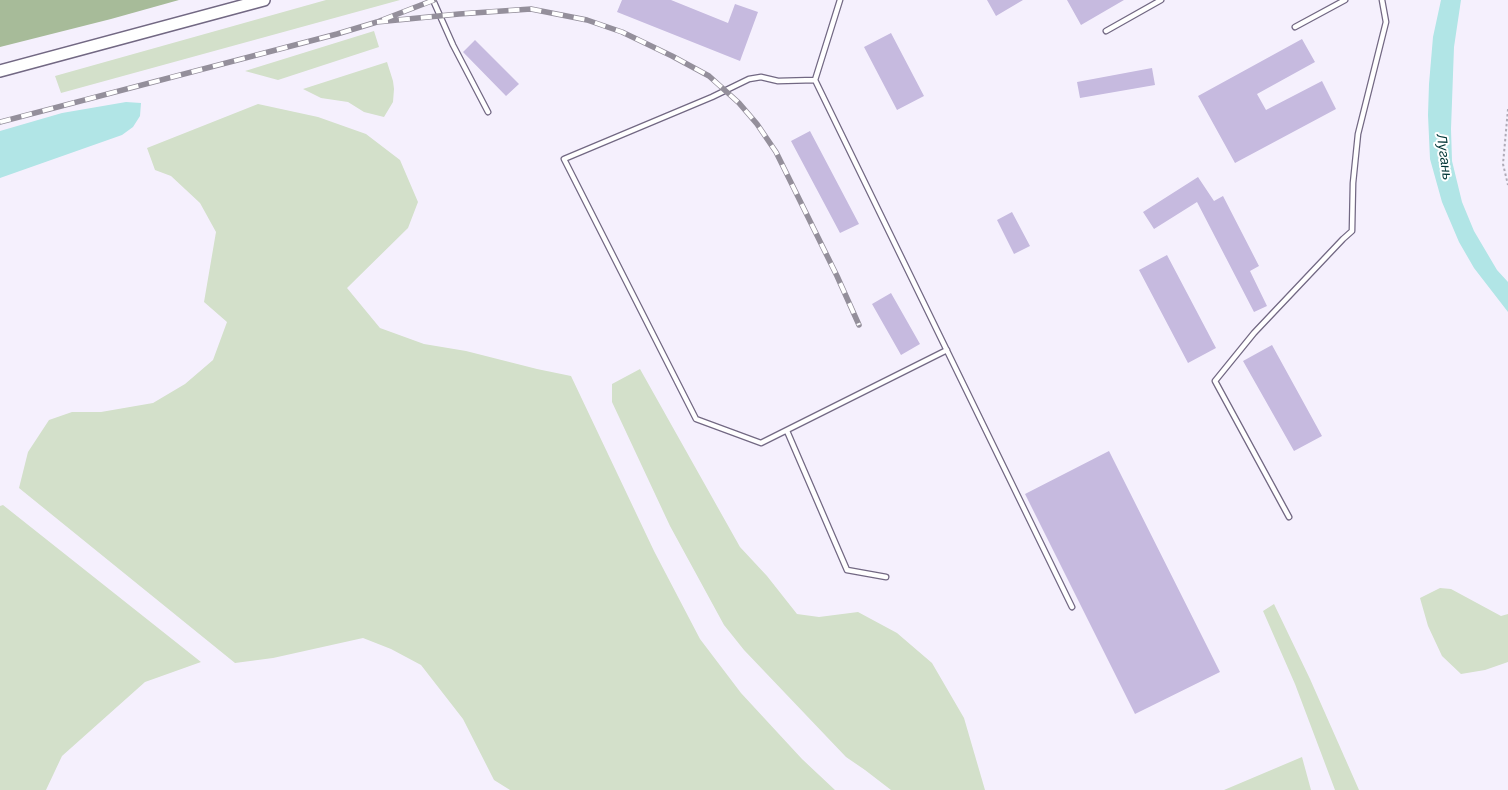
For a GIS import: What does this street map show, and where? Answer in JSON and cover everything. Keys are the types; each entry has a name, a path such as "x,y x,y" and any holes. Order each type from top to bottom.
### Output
{"street":[{"path":"0,71 264,0"}],"lane":[{"path":"434,0 454,45 488,112"},
{"path":"840,0 815,80 1072,607"},
{"path":"1106,32 1161,0"},
{"path":"1295,27 1345,0"},
{"path":"1289,517 1214,381 1254,332 1352,231 1353,183 1358,134 1386,22 1382,0"},
{"path":"815,80 778,81 761,77 749,79 712,97 564,159 696,419 761,443 947,350"},
{"path":"787,431 847,570 886,576"}],"path":[{"path":"1508,108 1503,164 1508,185"}],"shaded area":[{"path":"0,0 179,0 0,47"},
{"path":"326,0 400,0 61,93 55,76"},
{"path":"374,31 379,47 278,80 245,71"},
{"path":"387,62 394,89 393,102 384,117 364,112 348,102 321,98 303,89"},
{"path":"258,104 318,117 366,134 400,160 418,202 408,228 347,288 380,328 424,344 466,351 571,376 654,551 700,639 741,693 802,759 835,790 510,790 494,780 463,719 421,665 391,649 363,638 273,658 235,663 19,488 28,452 49,420 72,412 101,412 153,403 185,384 213,360 227,322 204,302 216,232 200,203 171,176 155,170 147,148"},
{"path":"640,369 740,547 767,576 797,614 819,617 858,612 897,633 932,663 964,718 985,790 891,790 846,757 744,650 724,625 670,526 612,402 612,384"},
{"path":"3,505 201,662 145,682 62,756 46,790 0,790 0,506"},
{"path":"1440,588 1451,589 1501,616 1508,614 1508,662 1485,670 1461,674 1442,656 1428,626 1420,598"},
{"path":"1274,604 1310,679 1359,790 1335,790 1295,684 1263,611"},
{"path":"1302,757 1311,790 1224,790"}],"water":[{"name":"Лугань","path":"1441,0 1461,0 1454,47 1451,129 1452,161 1462,202 1474,231 1497,270 1508,282 1508,312 1474,268 1459,242 1442,202 1430,159 1429,84 1433,37"},
{"path":"126,102 141,103 140,116 133,127 122,135 0,178 0,131 62,113"}],"building":[{"path":"622,0 671,0 728,23 735,4 758,12 740,61 617,12"},
{"path":"987,0 1023,0 996,16"},
{"path":"1067,0 1124,0 1081,25"},
{"path":"891,33 924,96 897,110 864,47"},
{"path":"1302,39 1315,62 1257,94 1266,110 1322,81 1336,109 1235,163 1198,96"},
{"path":"475,40 519,84 506,96 463,52"},
{"path":"1152,68 1155,85 1080,98 1077,82"},
{"path":"810,131 859,224 840,233 791,141"},
{"path":"1198,177 1214,201 1223,196 1259,266 1250,271 1267,306 1254,312 1197,202 1154,229 1143,212"},
{"path":"1012,212 1030,246 1014,254 997,220"},
{"path":"1167,255 1216,348 1188,363 1139,270"},
{"path":"891,293 920,344 901,355 872,304"},
{"path":"1272,345 1322,436 1294,451 1243,361"},
{"path":"1109,451 1220,672 1135,714 1025,494"}],"railway":[{"path":"0,122 337,34 377,22 434,0"},
{"path":"377,22 531,9 587,20 622,32 709,76 739,103 757,124 776,152 859,325"}]}
